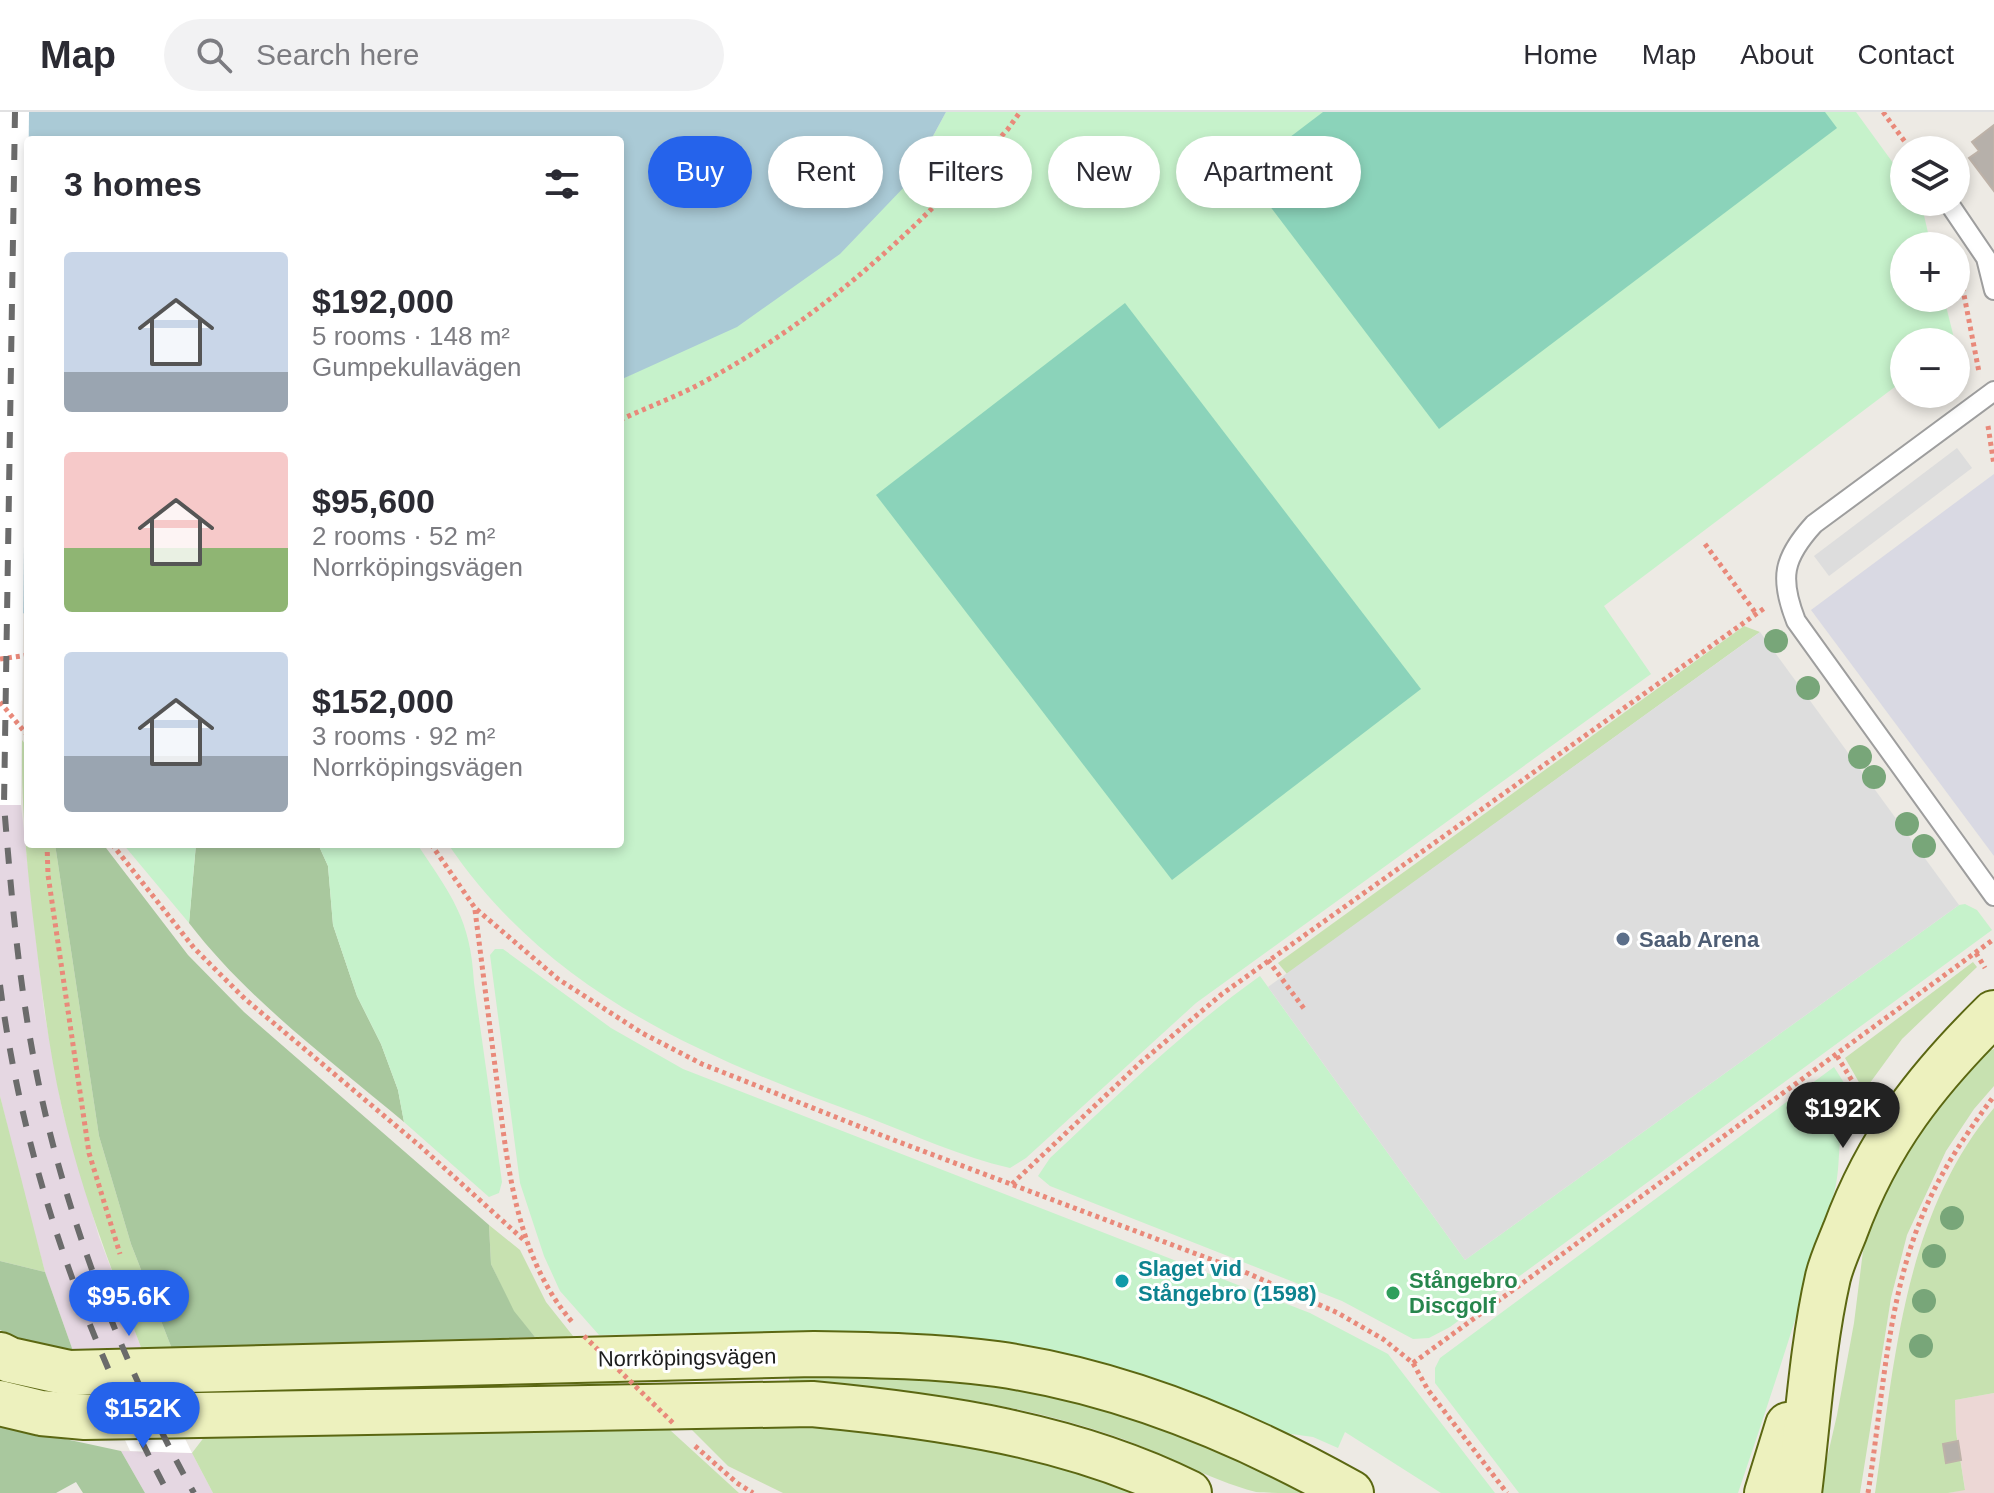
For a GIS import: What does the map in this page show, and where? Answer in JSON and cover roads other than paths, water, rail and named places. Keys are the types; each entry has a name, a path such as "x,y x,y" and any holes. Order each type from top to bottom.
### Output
{"main road":[{"path":"1799,1493 1814,1351 1829,1273 1853,1207 1906,1110 1946,1060 1994,1013"},
{"path":"1767,1493 1772,1469 1814,1351"},
{"name":"Norrköpingsvägen","path":"0,1355 69,1373 814,1354 907,1356 983,1363 1084,1382 1156,1402 1252,1442 1351,1493"},
{"path":"0,1403 41,1413 85,1417 812,1404 907,1413 993,1428 1088,1454 1189,1493"}],"lane":[{"path":"1958,216 1986,258 1994,290"},
{"path":"1989,394 1814,524 1794,546 1787,570 1786,596 1796,621 1994,896"}],"water":[{"path":"0,112 946,112 933,136 899,136 899,192 840,254 737,327 624,378 624,136 24,136 24,613 0,620"}],"railway":[{"path":"15,112 4,805 19,965 46,1115 77,1227 118,1337 194,1493"},
{"path":"0,985 24,1118 61,1246 110,1372 168,1493"}],"place":[{"name":"Saab Arena","path":"1623,939"},
{"name":"Slaget vid Stångebro (1598)","path":"1122,1281"},
{"name":"Stångebro Discgolf","path":"1393,1293"}]}
